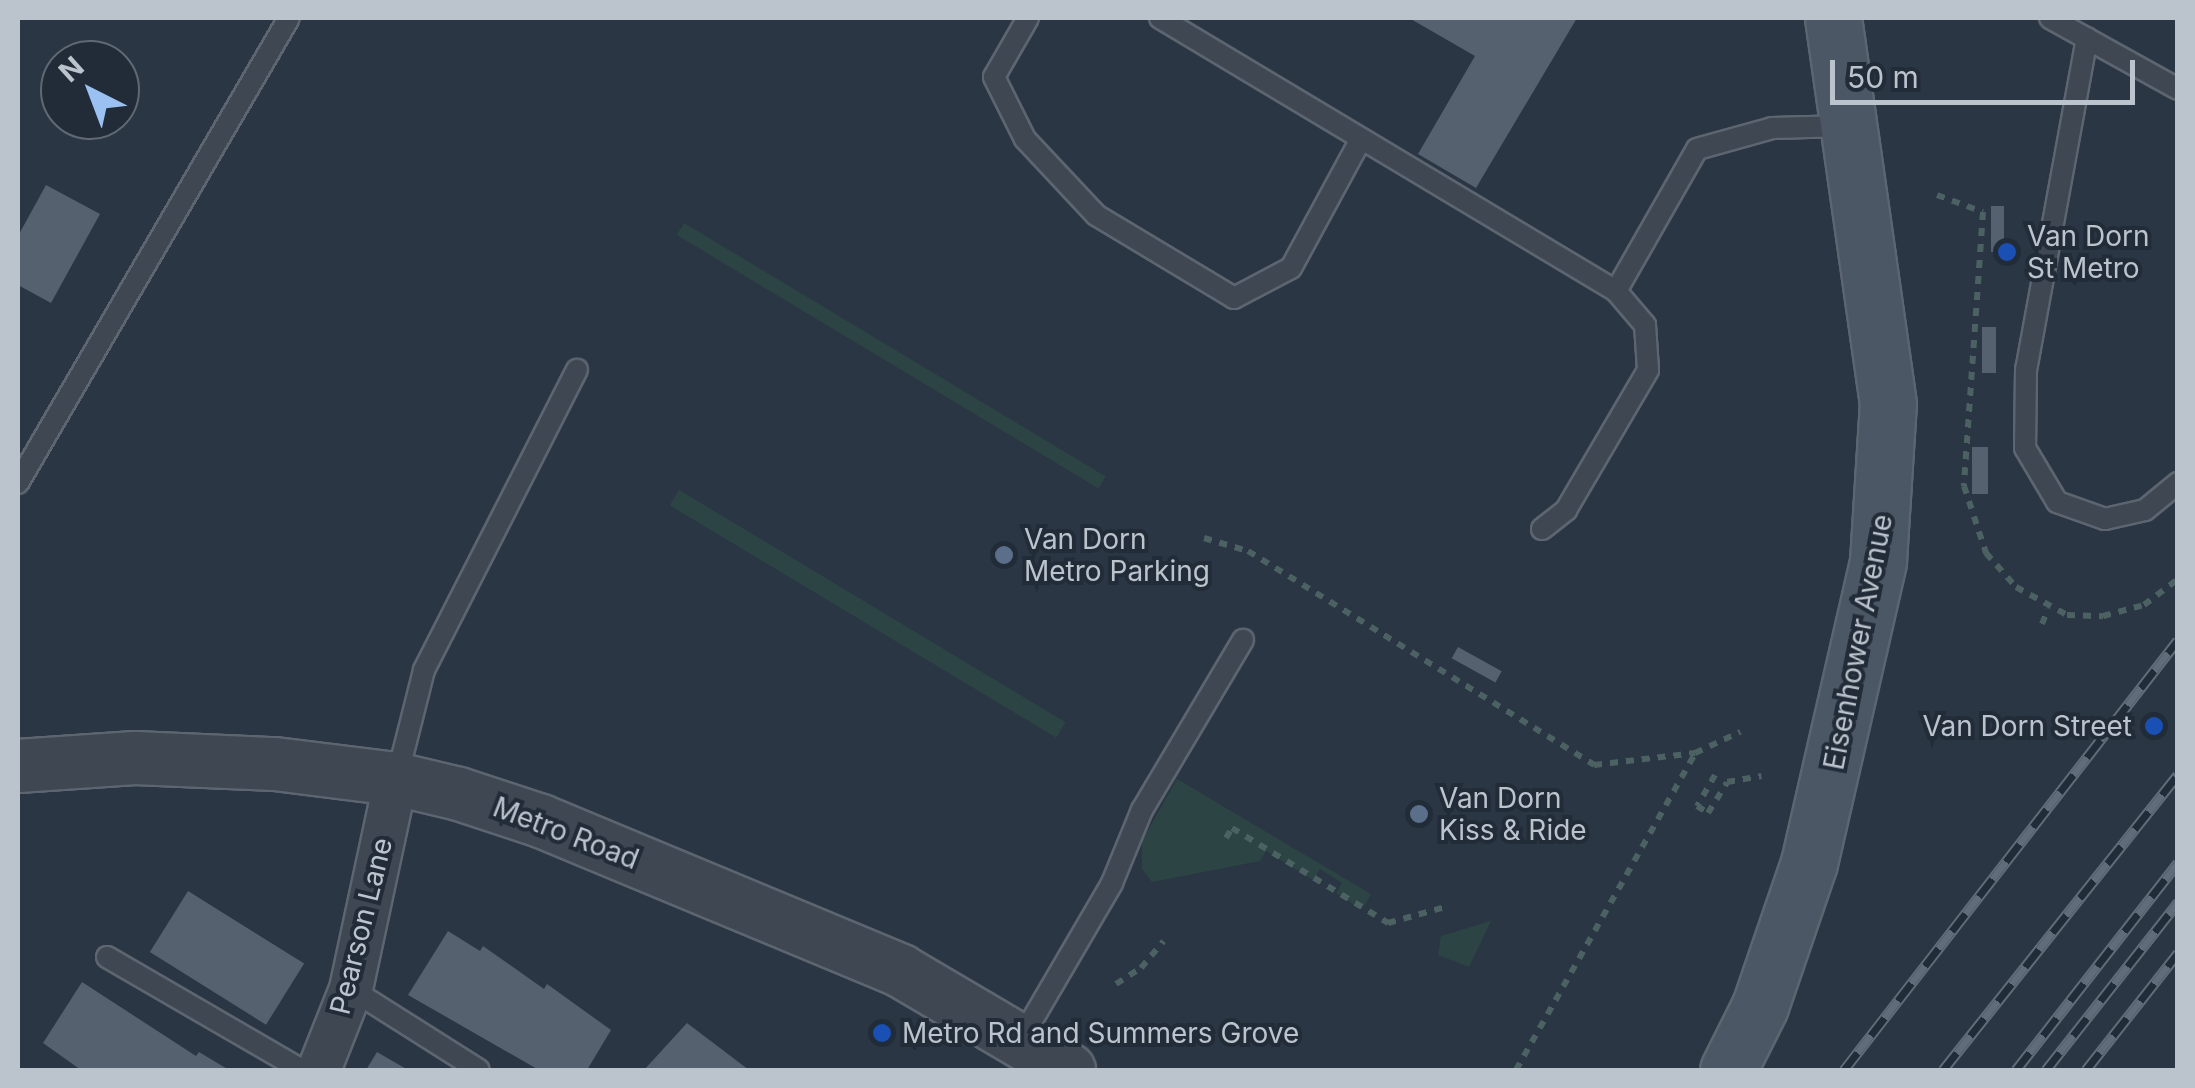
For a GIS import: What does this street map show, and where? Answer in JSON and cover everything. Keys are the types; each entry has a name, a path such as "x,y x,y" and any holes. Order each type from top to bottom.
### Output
{"main road":[{"name":"Eisenhower Avenue","path":"1728,1070 1778,958 1810,863 1878,561 1888,404 1833,18"}],"street":[{"name":"Metro Road","path":"18,766 135,758 275,764 396,779 541,820 901,972 1011,1055 1070,1070"},
{"name":"Pearson Lane","path":"318,1070 350,989 396,779"}],"lane":[{"path":"18,483 289,18"},
{"path":"1028,18 994,77 1025,139 1096,215 1234,298 1291,268 1361,139"},
{"path":"1160,18 1616,291 1645,325 1648,370 1566,510 1542,529"},
{"path":"2050,18 2178,89"},
{"path":"2087,38 2026,369 2025,448 2057,502 2104,519 2145,510 2178,483"},
{"path":"1616,291 1697,150 1772,128 1848,126"},
{"path":"396,779 424,670 578,370"},
{"path":"1011,1055 1112,883 1142,810 1243,640"},
{"path":"107,957 302,1070"},
{"path":"350,989 479,1070"}],"path":[{"path":"1204,538 1248,551 1594,765 1695,754 1740,732"},
{"path":"2042,624 2048,609"},
{"path":"1516,1070 1695,754"},
{"path":"1715,775 1697,806 1708,812 1726,782 1762,776"},
{"path":"1226,838 1232,828 1388,922 1445,907"},
{"path":"1116,984 1141,968 1164,940"}],"green space":[{"path":"684,223 1106,476 1099,488 677,235"},
{"path":"679,490 1066,722 1056,738 670,505"},
{"path":"1177,779 1371,894 1365,905 1359,908 1336,893 1342,883 1320,869 1313,880 1266,851 1260,861 1152,882 1142,869 1142,841"},
{"path":"1491,921 1469,967 1438,955 1441,936"}],"building":[{"path":"1409,18 1577,18 1476,188 1418,154 1475,56"},
{"path":"46,185 100,214 51,303 18,285 18,236"},
{"path":"1991,206 2004,206 2004,252 1991,252"},
{"path":"1982,327 1996,327 1996,373 1982,373"},
{"path":"1972,447 1988,447 1988,494 1972,494"},
{"path":"1458,647 1502,671 1495,683 1452,658"},
{"path":"188,891 304,964 266,1025 150,952"},
{"path":"448,931 480,951 483,946 544,989 547,984 611,1030 587,1070 539,1070 408,995"},
{"path":"82,982 196,1056 199,1052 229,1070 81,1070 43,1043"},
{"path":"687,1023 749,1070 644,1070"},
{"path":"377,1052 408,1070 366,1070"}],"railway":[{"path":"1844,1070 2178,640"},
{"path":"1943,1070 2178,775"},
{"path":"2016,1070 2178,863"},
{"path":"2046,1070 2178,902"},
{"path":"2086,1070 2178,953"}],"place":[{"name":"Van Dorn St Metro","path":"2007,252"},
{"name":"Van Dorn Metro Parking","path":"1004,555"},
{"name":"Van Dorn Street","path":"2154,726"},
{"name":"Van Dorn Kiss & Ride","path":"1419,814"},
{"name":"Metro Rd and Summers Grove","path":"882,1033"}]}
